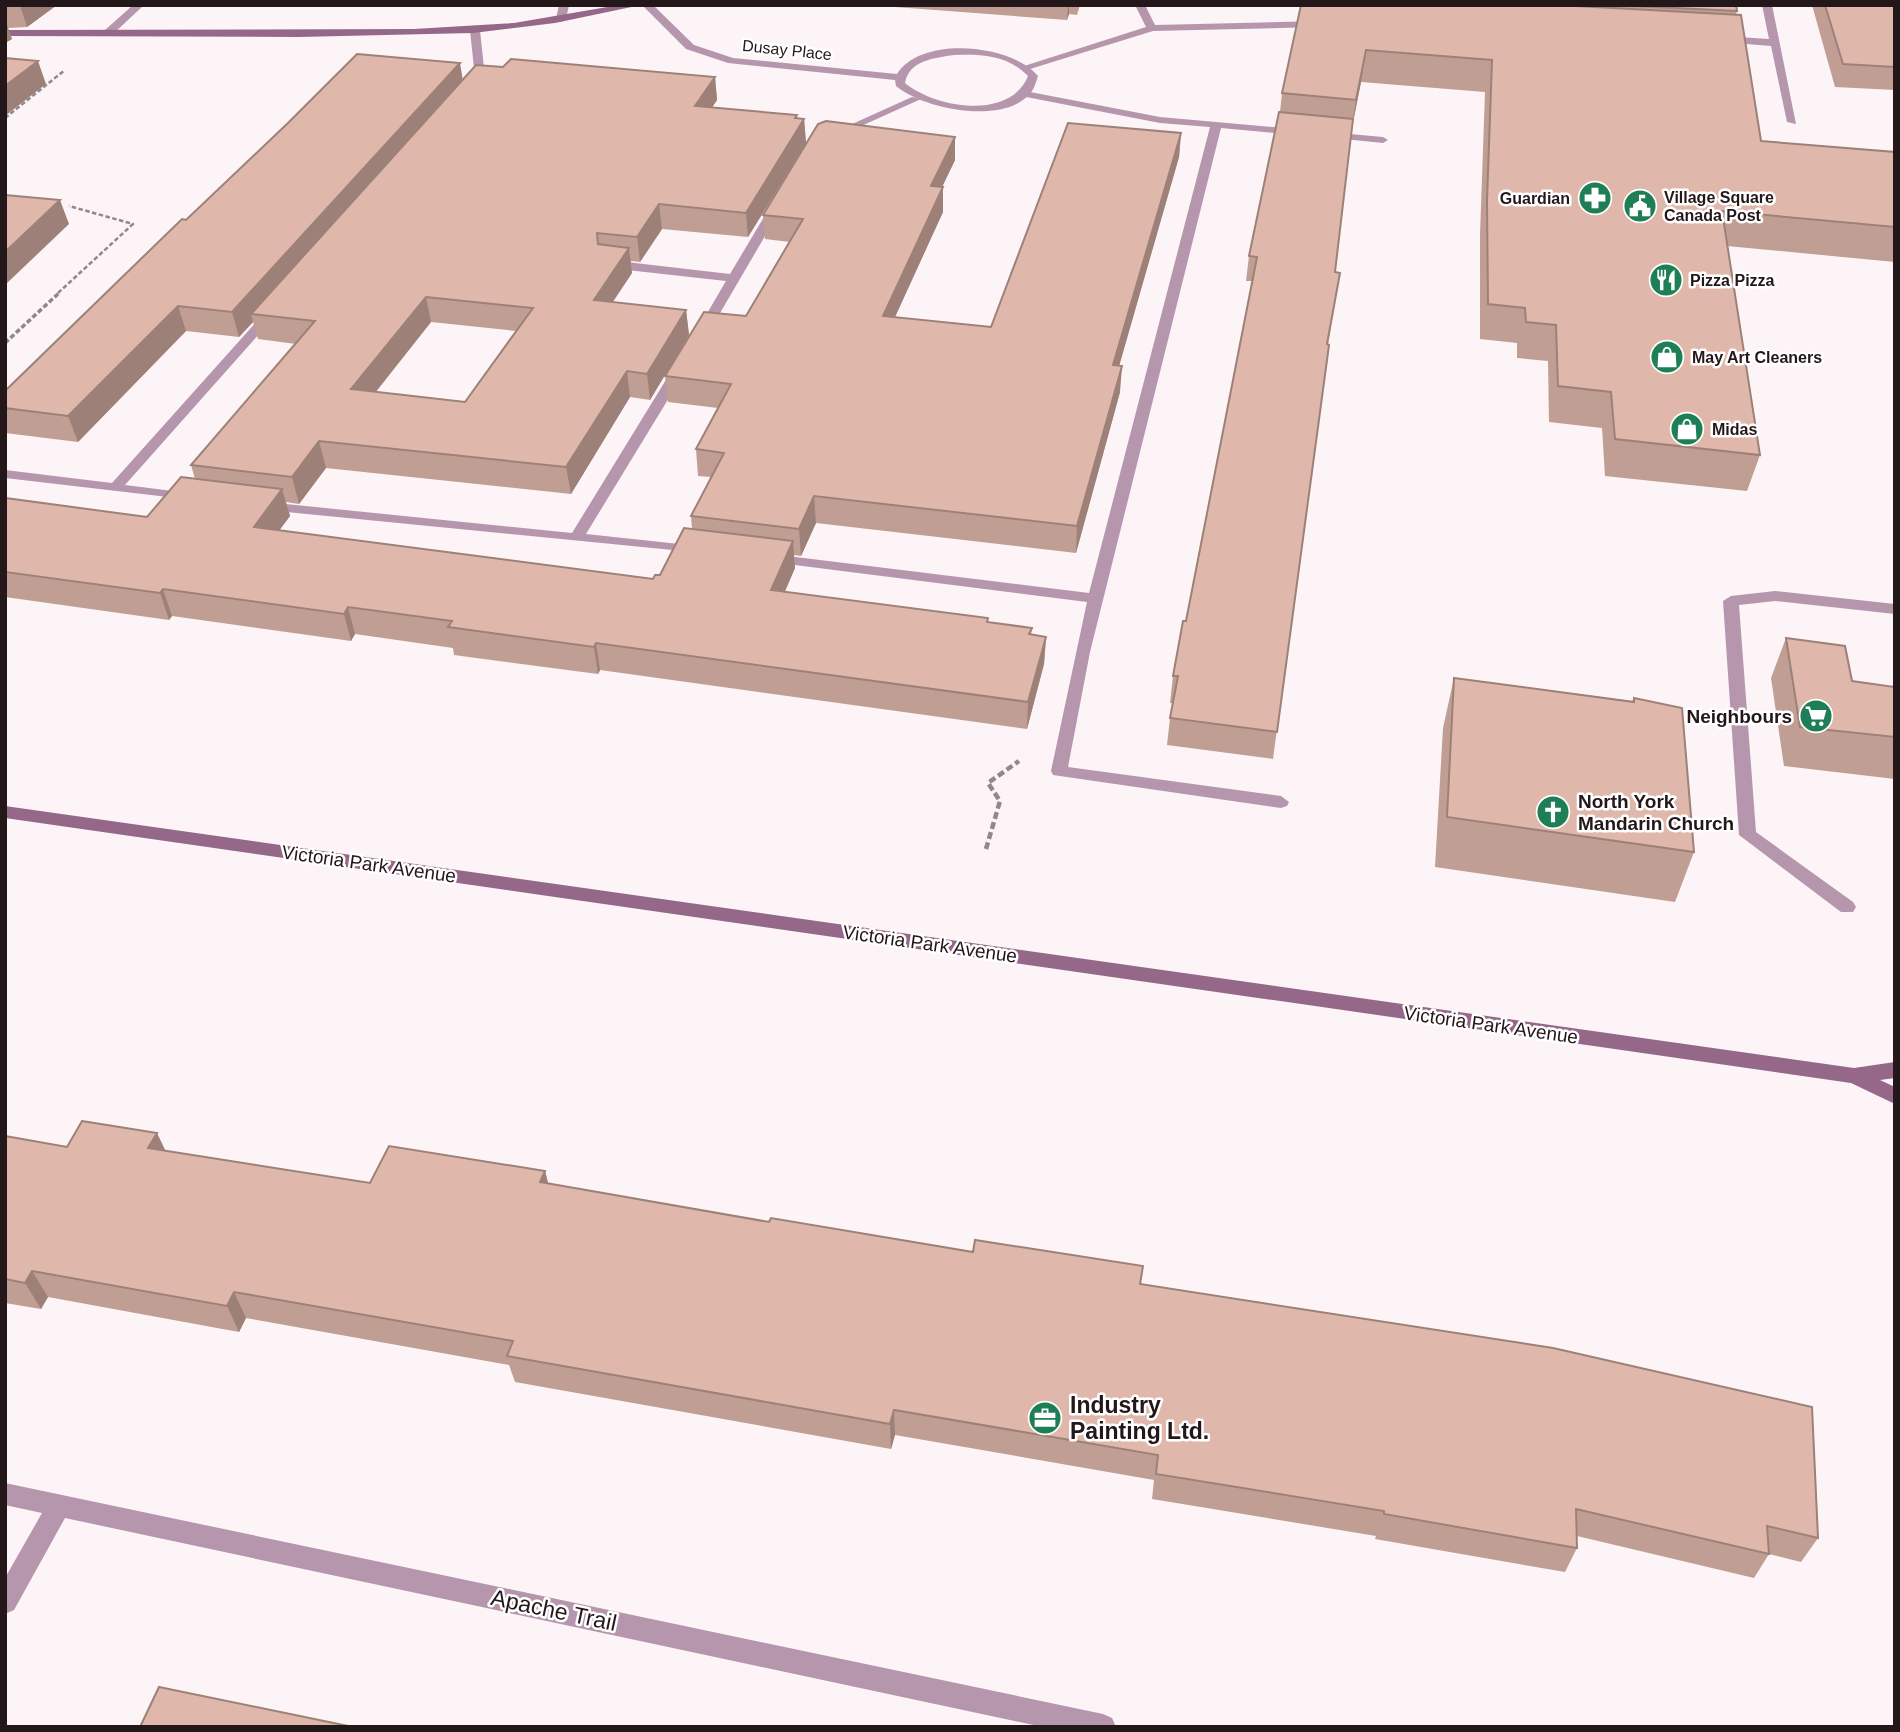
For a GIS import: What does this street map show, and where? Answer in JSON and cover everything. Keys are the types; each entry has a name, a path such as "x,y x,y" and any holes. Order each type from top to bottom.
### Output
{"main road":[{"path":"5,33 214,35 475,30 561,19 636,5"},
{"name":"Victoria Park Avenue","path":"5,812 1854,1076 1895,1070"},
{"name":"Victoria Park Avenue","path":"1854,1076 1895,1096"}],"street":[{"path":"108,33 139,5"},
{"path":"561,19 564,5"},
{"name":"Dusay Place","path":"647,5 690,47 732,61 900,77"},
{"path":"1140,5 1152,28"},
{"path":"1767,5 1792,122"},
{"path":"1026,67 1152,28 1329,24"},
{"path":"462,99 480,78 475,30"},
{"path":"1707,37 1776,43"},
{"path":"954,52 996,54 1026,67 1033,76 1033,85 1025,94 994,106 952,108 916,99 905,92 900,84 900,77 906,68 917,60 954,52"},
{"path":"1025,94 1160,121 1382,140"},
{"path":"825,139 916,99"},
{"path":"1216,124 1082,652 1059,771 1281,802"},
{"path":"691,349 780,200"},
{"path":"606,263 734,278"},
{"path":"115,488 280,304"},
{"path":"577,537 684,361"},
{"path":"5,474 209,499"},
{"path":"250,504 712,551"},
{"path":"752,556 1097,599"},
{"path":"1847,907 1748,835 1731,601 1775,596 1895,609"},
{"name":"Apache Trail","path":"5,1494 1103,1727"},
{"path":"5,1602 59,1505"}],"path":[{"path":"5,118 65,70"},
{"path":"5,342 133,224 69,206"},
{"path":"986,849 1000,801 988,783 1019,761 1023,749"}],"building":[{"path":"1301,5 1557,5 1741,15 1761,141 1895,152 1895,227 1722,211 1760,455 1615,439 1611,392 1558,386 1556,325 1526,322 1525,308 1488,304 1487,201 1492,60 1366,50 1356,100 1282,93"},
{"path":"1614,5 1736,5 1737,11"},
{"path":"1825,5 1895,5 1895,67 1843,64"},
{"path":"357,54 460,63 232,312 178,306 68,416 5,408 5,391"},
{"path":"5,58 38,61 5,86"},
{"path":"511,59 715,77 695,106 797,115 795,118 804,119 746,213 659,204 637,237 597,233 598,244 629,248 594,300 686,310 647,374 627,371 566,467 319,441 292,477 191,465 315,321 251,314 476,65 503,67","holes":["426,297 533,308 465,402 351,389"]},
{"path":"1279,112 1353,119 1335,272 1340,273 1327,344 1329,345 1277,732 1170,718 1178,676 1173,676 1257,257 1249,256"},
{"path":"826,121 955,137 931,186 943,187 883,316 991,327 1068,123 1181,133 1113,365 1122,366 1077,526 814,496 799,529 691,516 724,453 696,449 731,384 665,376 704,312 746,316 803,219 763,215 818,124"},
{"path":"5,195 60,200 5,252"},
{"path":"181,477 282,489 254,527 653,579 655,575 660,575 684,528 793,541 771,590 988,618 987,622 1032,628 1029,634 1046,637 1028,702 596,643 594,647 448,627 452,621 348,607 344,614 163,589 160,593 5,572 5,498 147,517"},
{"path":"1786,638 1845,646 1852,681 1895,687 1895,737 1800,727"},
{"name":"North York Mandarin Church","path":"1454,678 1634,702 1634,698 1682,708 1694,852 1447,817"},
{"path":"82,1121 157,1133 148,1148 370,1183 389,1146 545,1171 540,1182 769,1222 771,1218 973,1252 975,1240 1143,1266 1140,1284 1553,1348 1812,1407 1818,1538 1767,1526 1769,1554 1576,1509 1577,1548 1384,1514 1384,1511 1156,1474 1158,1455 894,1410 890,1424 507,1356 513,1341 234,1292 227,1306 32,1271 25,1283 5,1279 5,1136 67,1147"},
{"path":"159,1687 353,1727 140,1727"}],"place":[{"name":"Guardian","path":"1595,198"},
{"name":"Village Square Canada Post","path":"1640,206"},
{"name":"Pizza Pizza","path":"1666,280"},
{"name":"May Art Cleaners","path":"1667,357"},
{"name":"Midas","path":"1687,429"},
{"name":"Neighbours","path":"1816,716"},
{"name":"North York Mandarin Church","path":"1553,812"},
{"name":"Industry Painting Ltd.","path":"1045,1418"}]}
